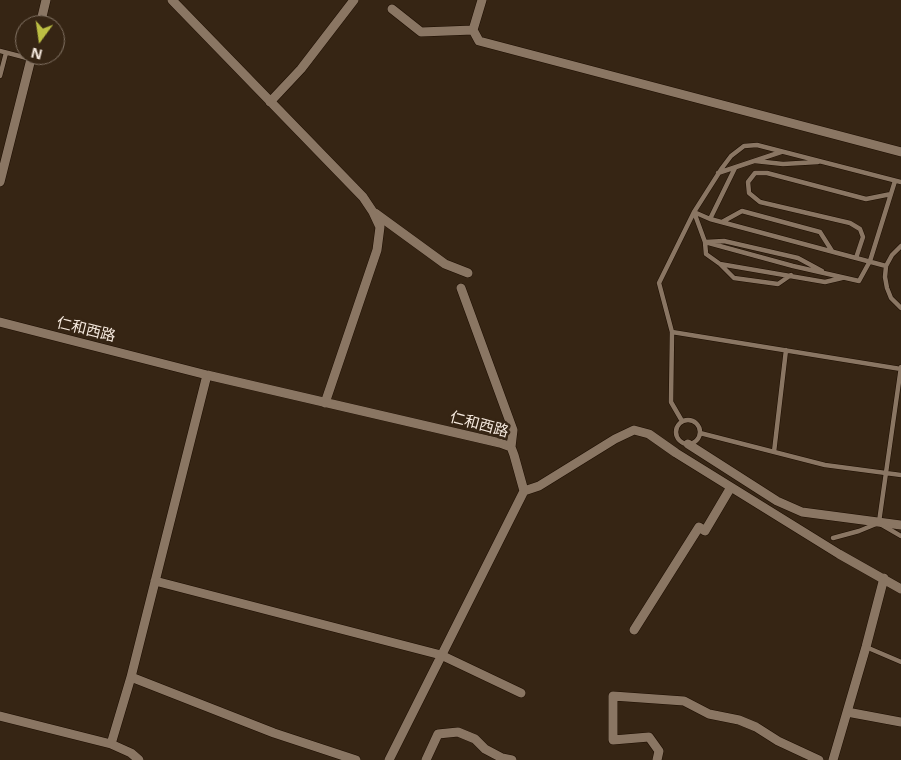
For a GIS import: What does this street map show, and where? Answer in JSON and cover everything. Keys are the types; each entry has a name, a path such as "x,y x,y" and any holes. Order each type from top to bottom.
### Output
{"street":[{"path":"42,15 46,0"},
{"path":"172,0 363,197 374,212 380,227 377,250 325,403"},
{"path":"270,102 302,69 354,0"},
{"path":"482,0 473,30 479,41 901,152"},
{"path":"392,9 421,32 473,30"},
{"path":"0,182 30,65"},
{"path":"374,212 445,264 468,273"},
{"path":"461,288 513,430 511,447"},
{"name":"仁和西路","path":"0,322 207,376 500,443 511,447 524,491"},
{"path":"111,744 131,677 207,376"},
{"path":"389,760 524,491 540,486 634,430 649,434 676,453 839,554 901,589"},
{"path":"688,444 777,501 802,512 901,525"},
{"path":"634,630 699,527 705,531 731,487"},
{"path":"833,760 884,578"},
{"path":"155,581 441,655 521,692"},
{"path":"131,677 274,733 356,760"},
{"path":"657,760 659,751 649,737 612,740 613,696 684,701 709,714 739,720 756,727 778,742 819,760"},
{"path":"847,712 901,722"},
{"path":"0,716 111,744 131,753 139,760"},
{"path":"426,760 438,734 458,732 476,738 485,749 502,758 512,760"}],"lane":[{"path":"0,51 15,54"},
{"path":"0,76 6,53"},
{"path":"682,420 671,402 672,332 659,282 694,212 731,156 744,146 757,145 898,182 891,194 870,261 860,281 705,242"},
{"path":"718,173 783,152"},
{"path":"755,161 783,164 823,162"},
{"path":"710,219 735,168"},
{"path":"856,258 862,237 860,229 850,223 760,202 749,193 748,182 754,173 767,173 866,199 891,194"},
{"path":"722,222 742,211 820,232 832,251"},
{"path":"694,212 710,219 886,266"},
{"path":"694,212 705,242 706,254 720,264 734,278 778,284 791,275"},
{"path":"705,242 724,241 798,258 828,274"},
{"path":"901,246 892,255 886,266 885,277 886,288 891,298 901,308"},
{"path":"720,264 825,282 846,278"},
{"path":"672,332 901,368 879,522"},
{"path":"774,452 786,350"},
{"path":"894,417 901,418"},
{"path":"690,419 697,423 700,433 697,440 688,444 680,441 676,434 677,426 682,420 690,419"},
{"path":"700,433 825,465 901,476"},
{"path":"879,522 901,536"},
{"path":"833,538 859,531 879,522"},
{"path":"866,647 901,662"}]}
